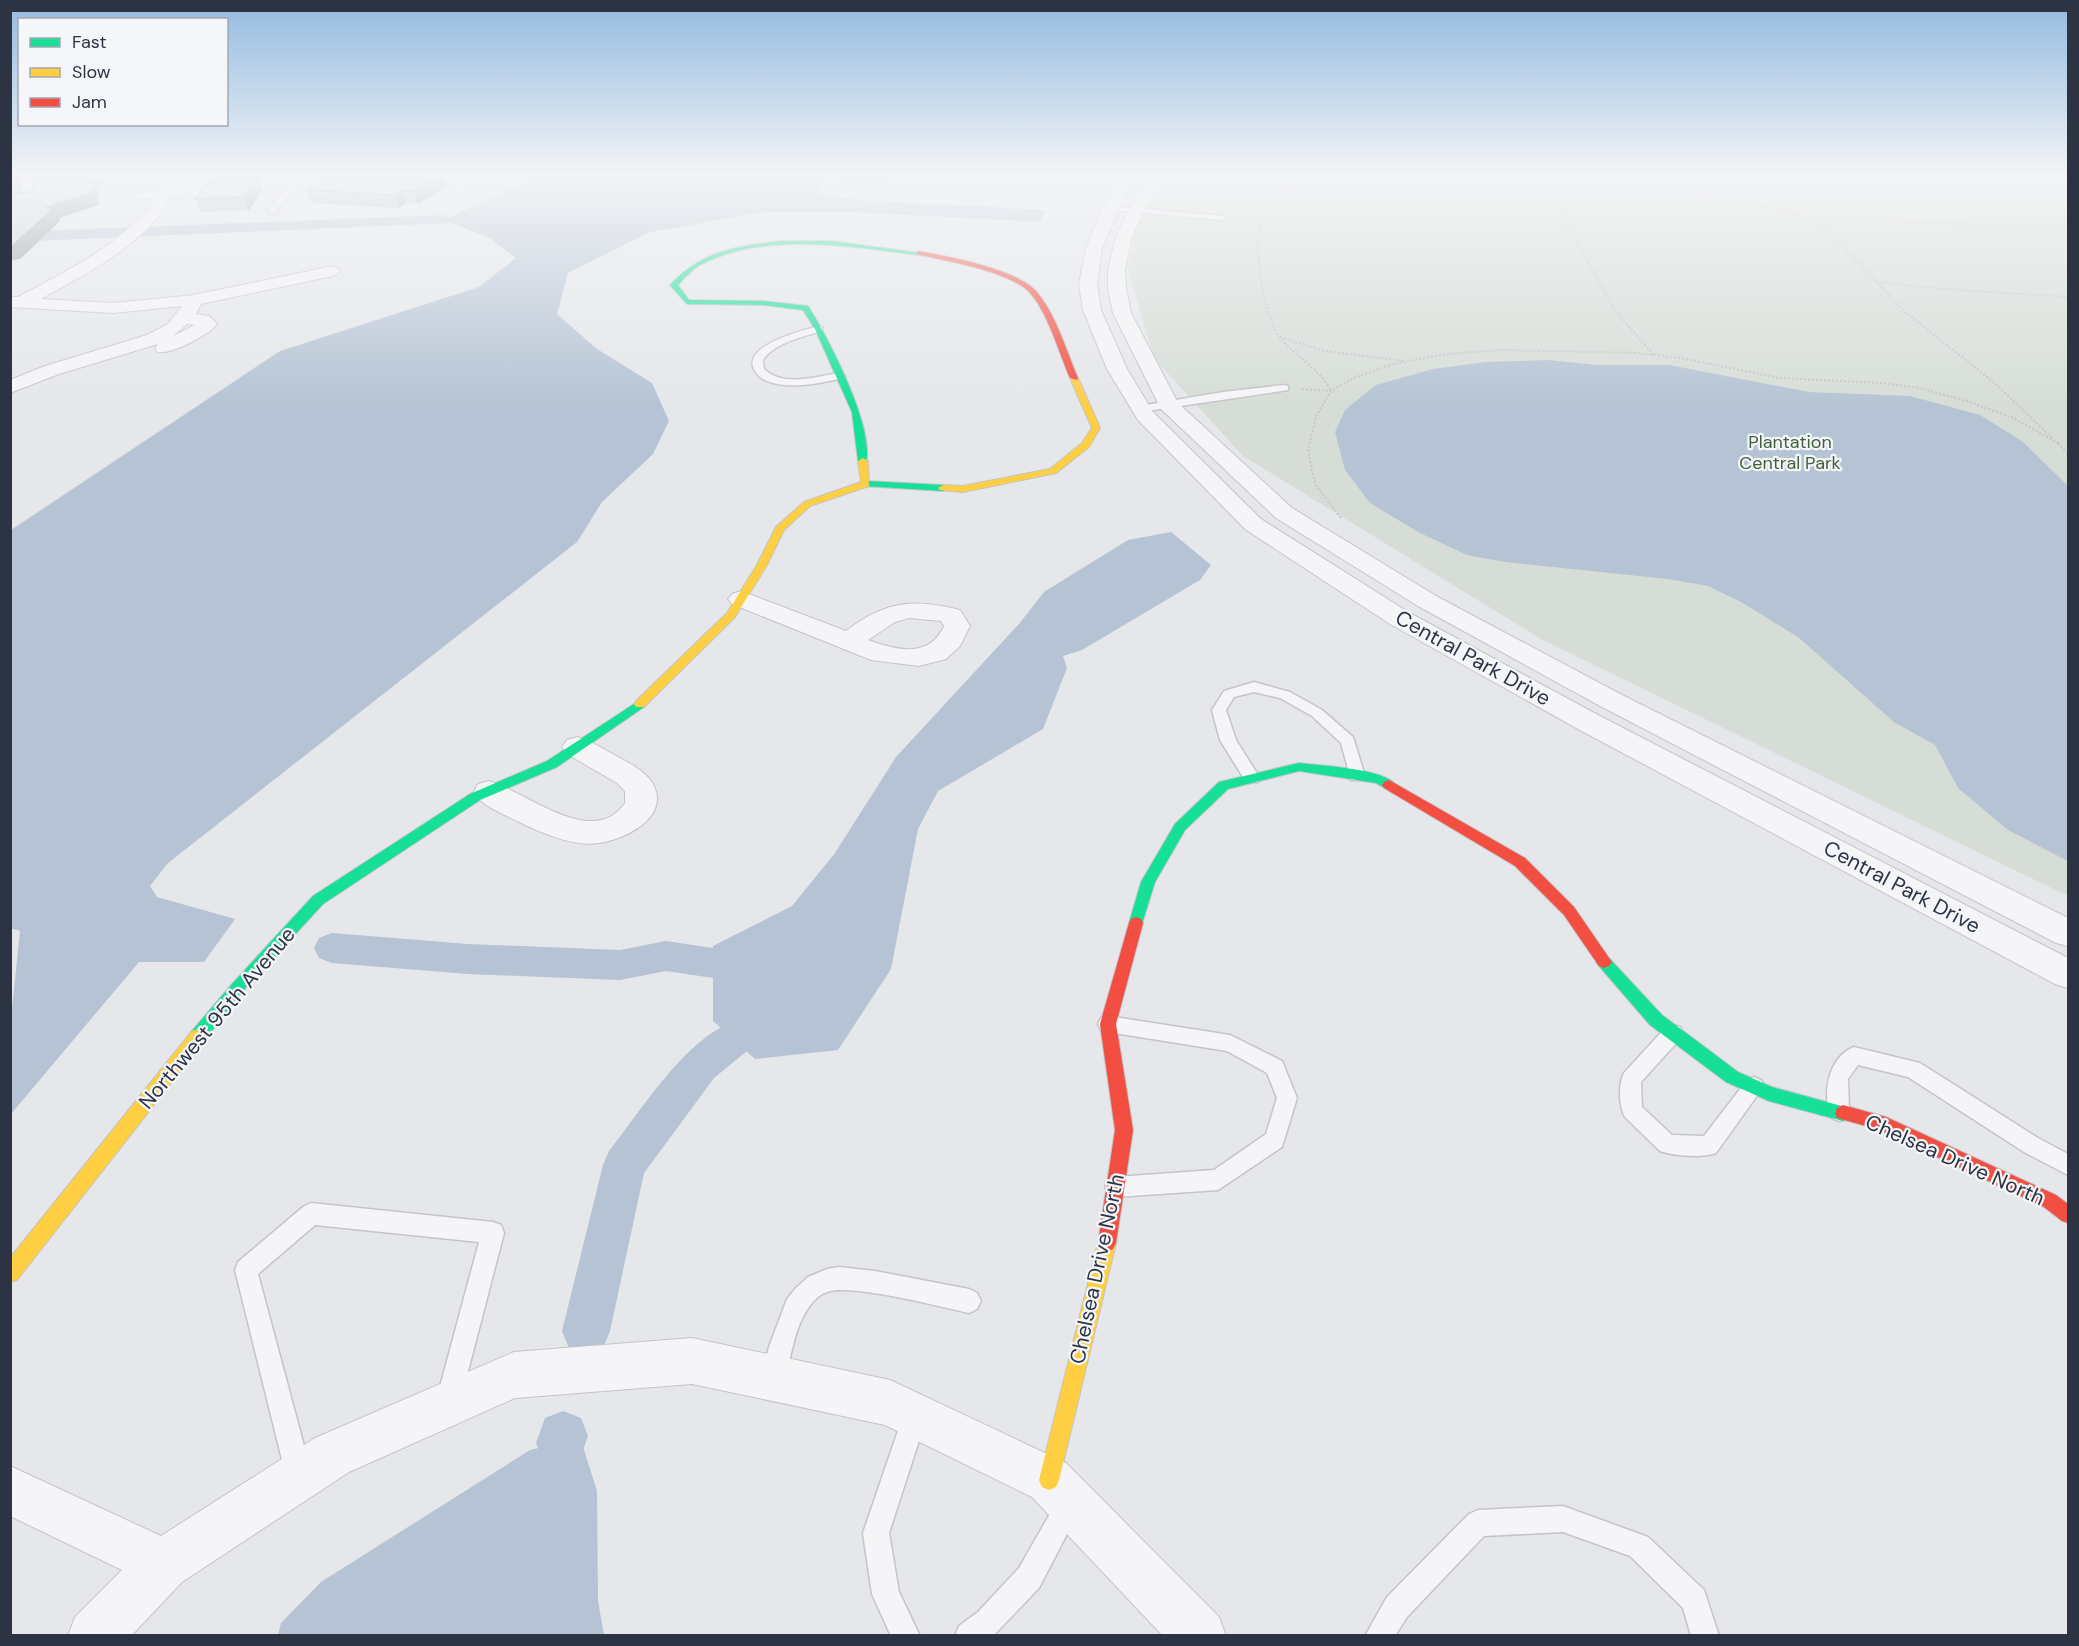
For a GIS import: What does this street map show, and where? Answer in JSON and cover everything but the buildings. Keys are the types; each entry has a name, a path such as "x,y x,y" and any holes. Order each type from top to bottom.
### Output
{"street":[{"path":"13,302 79,253"},
{"path":"13,302 104,253"},
{"path":"722,253 681,273 674,285 687,302 763,303 805,308 819,329 856,412 866,484 963,489 1053,471 1086,445 1096,428 1042,309 1029,288 992,271 923,253"},
{"name":"Central Park Drive","path":"1093,253 1088,284 1092,310 1117,369 1144,416 1253,524 1399,618 1588,722 2068,974"},
{"name":"Central Park Drive","path":"1119,253 1116,283 1121,308 1168,405 1284,513 1427,602 1612,701 2068,933"},
{"path":"13,302 113,308 194,300 333,271"},
{"path":"10,387 52,370 154,339 174,328 194,300"},
{"path":"106,354 124,358 151,354 188,337 208,324 203,320 183,318"},
{"name":"Northwest 95th Avenue","path":"10,1273 237,988 318,900 475,797 552,764 637,707 731,615 780,529 807,504 866,484"},
{"path":"741,599 850,641"},
{"path":"489,792 546,823 589,833 609,830 629,820 641,804 640,788 628,776 577,747"},
{"name":"Chelsea Drive North","path":"1060,1492 1110,1228 1124,1130 1108,1024 1148,882 1180,827 1224,785 1299,767 1379,779 1520,862 1569,911 1596,952 1656,1020 1732,1077 1769,1094 1880,1122 2050,1201 2068,1215"},
{"path":"94,1635 164,1564 332,1455 514,1375 692,1361 890,1403 1060,1492 1200,1635"},
{"path":"10,1490 164,1564"}],"lane":[{"path":"819,329 796,335 759,354 756,360 758,368 765,376 784,382 840,376"},
{"path":"1140,409 1222,395 1284,388"},
{"path":"1252,778 1228,740 1219,710 1229,694 1254,687 1285,695 1317,713 1348,741 1357,776"},
{"path":"1108,1024 1230,1043 1275,1067 1287,1098 1275,1140 1218,1180 1116,1186"},
{"path":"1673,1033 1631,1079 1632,1111 1668,1144 1709,1146 1754,1086"},
{"path":"1839,1112 1838,1077 1854,1056 1912,1069 2068,1166"},
{"path":"299,1476 246,1270 311,1214 494,1233 447,1405"},
{"path":"773,1378 789,1321 801,1299 814,1286 829,1279 850,1279 969,1301"},
{"path":"906,1635 886,1594 876,1533 915,1415"},
{"path":"969,1635 988,1622 1029,1578 1060,1492"},
{"path":"1379,1635 1397,1607 1478,1523 1563,1519 1639,1546 1694,1600 1705,1635"}],"path":[{"path":"1259,253 1259,277 1264,305 1280,336 1288,346 1322,373 1331,391"},
{"path":"1583,253 1616,312 1654,355"},
{"path":"1848,253 1903,310 1998,386 2068,454"},
{"path":"1876,282 2068,297"},
{"path":"1280,336 1325,351 1410,361"},
{"path":"1345,523 1315,484 1308,450 1316,416 1331,391 1354,378 1393,364 1447,354 1499,350 1654,355 1681,358 1780,378 1881,383 1919,388 1967,401 2013,418 2058,443"},
{"path":"1284,388 1331,391"}],"green space":[{"name":"Plantation Central Park","path":"1131,253 2068,253 2068,896 1541,639 1243,456 1154,358 1128,269"}],"water":[{"path":"509,253 608,253 568,273 557,314 597,349 652,383 669,421 653,454 602,502 577,542 168,863 150,886 157,897 235,919 204,962 139,962 11,1114 11,1019 20,931 10,928 11,530 280,351 479,287 516,258"},
{"path":"1549,360 1596,365 1669,365 1809,392 1910,396 1980,415 2022,441 2068,486 2068,861 2008,830 1958,788 1935,745 1894,722 1798,637 1741,602 1708,586 1668,579 1505,562 1467,555 1418,532 1370,503 1345,470 1335,432 1345,410 1376,385 1433,369 1486,362"},
{"path":"1171,532 1211,565 1200,580 1082,650 1063,656 1067,668 1043,729 938,791 918,829 891,969 838,1050 755,1059 713,1021 713,946 792,906 835,853 896,757 1019,624 1044,592 1128,540"},
{"path":"561,1443 583,1447 597,1491 598,1601 604,1635 278,1635 281,1623 321,1582 530,1450"}],"waterway":[{"path":"332,948 468,959 620,965 666,956 713,963"},
{"path":"586,1331 624,1165 700,1066 733,1039"},
{"path":"561,1443 563,1436"}],"traffic: fast":[{"path":"725,253 698,263 674,285 687,302 763,303 805,308 819,329 856,412 863,461"},
{"path":"866,484 943,488"},
{"path":"198,1036 237,988 318,900 475,797 552,764 640,704"},
{"path":"1136,923 1148,882 1180,827 1224,785 1299,767 1379,779 1389,785"},
{"path":"1604,962 1656,1020 1732,1077 1769,1094 1843,1113"}],"traffic: slow":[{"path":"943,488 963,489 1053,471 1086,445 1096,428 1074,378"},
{"path":"640,704 731,615 762,565 780,529 807,504 866,484 863,461"},
{"path":"10,1273 198,1036"},
{"path":"1049,1480 1107,1243"}],"traffic: jam":[{"path":"918,253 960,262 1011,278 1032,291 1049,321 1074,378"},
{"path":"1389,785 1520,862 1569,911 1604,962"},
{"path":"1107,1243 1124,1130 1108,1024 1136,923"},
{"path":"1843,1113 1880,1122 2050,1201 2068,1215"}]}
